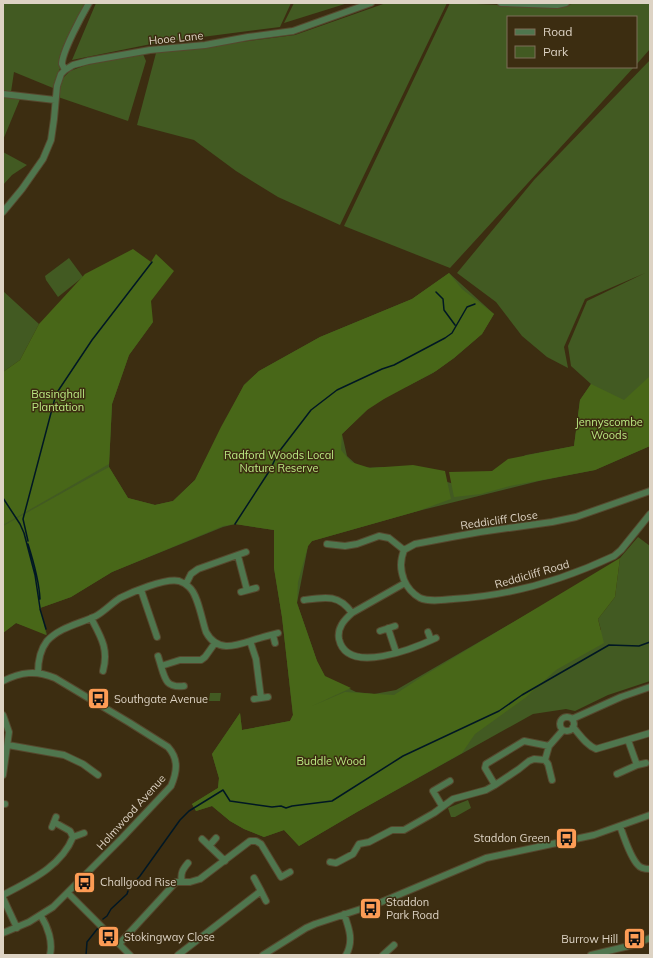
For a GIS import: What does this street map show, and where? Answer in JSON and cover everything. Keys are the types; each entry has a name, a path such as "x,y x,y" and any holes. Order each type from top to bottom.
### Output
{"street":[{"path":"3,212 22,189 43,158 51,140 57,86 61,74 65,70 62,65 64,57 79,20 89,3"},
{"name":"Hooe Lane","path":"65,70 73,65 150,50 204,45 293,31 371,3"},
{"path":"500,3 557,5 566,3"},
{"path":"3,94 55,100"},
{"name":"Reddicliff Close","path":"404,550 415,544 576,517 650,491"},
{"name":"Reddicliff Road","path":"405,583 410,591 421,598 434,600 491,596 521,590 560,579 614,556 621,550 650,514"},
{"path":"327,544 337,546 351,545 378,536 389,538 404,550 401,560 401,569 405,583 344,619 338,636 340,643 346,652 355,657 363,658 396,652 420,646 434,639 428,632"},
{"path":"186,584 191,574 198,569 246,552"},
{"path":"238,556 248,590"},
{"path":"38,672 41,652 46,643 54,635 63,629 99,614 119,599 170,581 178,581 186,584 194,591 206,632 209,638 215,643 223,646 239,646 250,641 276,634 275,644"},
{"path":"241,592 256,588"},
{"path":"142,590 154,634"},
{"path":"304,600 315,602 326,598 338,600 346,604 352,613"},
{"path":"91,618 105,648 104,668 112,666"},
{"path":"380,631 392,627 396,652"},
{"path":"250,641 256,659 261,698"},
{"path":"161,666 180,660 201,660 215,643"},
{"path":"158,656 165,678 169,684 174,687 184,686"},
{"name":"Holmwood Avenue","path":"3,681 20,674 38,672 55,678 168,746 176,759 175,776 170,786 68,893 41,916 3,933"},
{"path":"171,694 174,687"},
{"path":"563,730 560,726 562,719 567,717 572,719 621,697 650,687"},
{"path":"254,699 268,697"},
{"path":"3,714 9,732 3,775"},
{"path":"572,719 574,724 573,727 585,742 596,749 650,734"},
{"path":"563,730 568,731 573,727"},
{"path":"552,780 548,764 545,760 549,746 563,730"},
{"path":"628,740 637,765"},
{"path":"495,785 485,768 486,764 524,741 549,746"},
{"path":"8,745 64,755 84,764 98,775"},
{"path":"330,862 336,863 353,854 359,844 369,842 392,830 404,830 453,799 486,790 519,769 529,760 545,760"},
{"path":"617,774 637,765 646,763"},
{"path":"433,791 450,781"},
{"path":"430,784 442,806"},
{"path":"263,955 306,928 379,903 486,858 594,835 650,815"},
{"path":"54,822 70,831 73,837"},
{"path":"620,826 634,860 644,869 650,869"},
{"path":"17,928 3,897 30,882 42,873 69,846 73,837 84,833"},
{"path":"209,846 216,838"},
{"path":"202,839 224,862"},
{"path":"119,944 176,882 190,882 199,880 250,841 256,841 261,844 281,877 290,872"},
{"path":"182,882 182,870 188,863"},
{"path":"254,878 266,900"},
{"path":"178,955 261,891"},
{"path":"68,893 119,944 126,954"},
{"path":"344,914 350,929 351,941 350,948 346,955"},
{"path":"41,916 45,922 51,941 50,955"},
{"path":"591,955 633,945 650,938"},
{"path":"388,953 394,945"}],"green space":[{"path":"3,3 93,3 64,57 53,88 14,72 11,92 3,90"},
{"path":"96,3 291,3 280,27 156,43 72,60"},
{"path":"294,3 348,3 284,23"},
{"path":"386,3 447,3 340,225 278,197 236,171 194,140 137,125 156,53 295,35"},
{"path":"450,3 558,7 576,3 650,3 650,49 637,64 637,16 507,16 507,68 633,68 450,268 344,226"},
{"path":"143,54 146,61 128,121 58,97 61,80 70,71 86,65"},
{"name":"Radford Woods Local Nature Reserve","path":"650,60 650,446 595,470 539,481 418,511 312,541 308,546 297,603 317,661 325,677 356,692 374,694 396,690 536,609 591,634 601,630 598,619 615,597 620,558 638,537 650,546 650,681 608,695 575,711 566,709 533,714 299,846 284,830 264,837 244,829 230,821 212,806 196,811 192,804 218,788 219,778 212,754 240,713 242,730 290,721 293,715 282,617 274,568 274,530 235,524 223,527 112,572 71,597 40,608 47,635 16,623 3,633 3,394 153,322 129,355 112,404 109,467 128,498 155,505 173,501 195,480 244,385 259,371 320,337 412,299 449,273 494,314 482,334 454,358 433,373 406,387 393,368 367,410 342,434 347,456 360,468 383,467 387,476 444,481 461,486 526,455 574,446 580,400 591,384 571,366 568,346 587,301 645,273 585,299 564,347 568,368 547,357 522,336 496,302 457,273 534,180"},
{"path":"3,96 20,99 3,140"},
{"path":"3,152 27,165 12,175 3,185"},
{"name":"Basinghall Plantation","path":"133,249 151,262 156,254 174,271 151,301 153,322 129,355 112,404 109,464 3,525 3,372 20,360 39,324 85,274"},
{"path":"69,258 83,277 58,297 46,280 45,276"},
{"name":"Radford Woods Local Nature Reserve","path":"449,273 462,289 494,314 482,334 436,371 384,399 367,410 342,434 341,450 351,462 370,468 413,465 445,471 451,499 418,511 312,541 308,546 298,582 297,603 317,661 325,676 351,688 312,706 345,692 394,695 620,558 615,597 598,619 604,643 556,670 525,698 475,734 462,753 299,846 284,830 264,837 244,829 230,821 212,806 196,811 192,804 218,788 219,778 212,754 240,713 242,730 290,721 293,715 282,617 274,568 274,530 235,524 223,526 112,572 71,597 40,608 46,635 16,623 3,633 3,526 109,467 128,498 155,505 173,501 195,480 244,385 259,371 320,337 412,299"},
{"path":"3,291 39,324 20,360 3,372"},
{"name":"Jennyscombe Woods","path":"650,376 650,446 595,470 510,486 481,494 454,497 449,472 492,471 508,459 574,446 580,400 591,384 624,400"},
{"path":"210,693 221,693 220,701 209,701"},
{"path":"468,800 471,808 455,817 451,817 448,808"}],"waterway":[{"path":"28,541 23,519 56,394 92,340 152,262"},
{"path":"436,292 443,299 444,310 455,325"},
{"path":"235,524 270,470 278,453 311,410 337,390 394,365 445,338 452,333 467,307 475,304"},
{"path":"3,498 20,524 24,533 35,575 40,608"},
{"path":"28,544 39,585 40,599"},
{"path":"40,609 46,629"},
{"path":"103,919 127,894 129,888 140,876 180,820 189,811 223,790 230,801 272,807 281,806 286,808 332,801 403,756 499,711 522,695 609,645 639,646 650,642"},
{"path":"86,955 87,942 98,928"}],"place":[{"name":"Southgate Avenue","path":"98,699"},
{"name":"Staddon Green","path":"566,838"},
{"name":"Challgood Rise","path":"85,882"},
{"name":"Staddon Park Road","path":"371,908"},
{"name":"Stokingway Close","path":"109,937"},
{"name":"Burrow Hill","path":"634,939"}],"park label":[{"name":"Buddle Wood","path":"331,761"}]}
